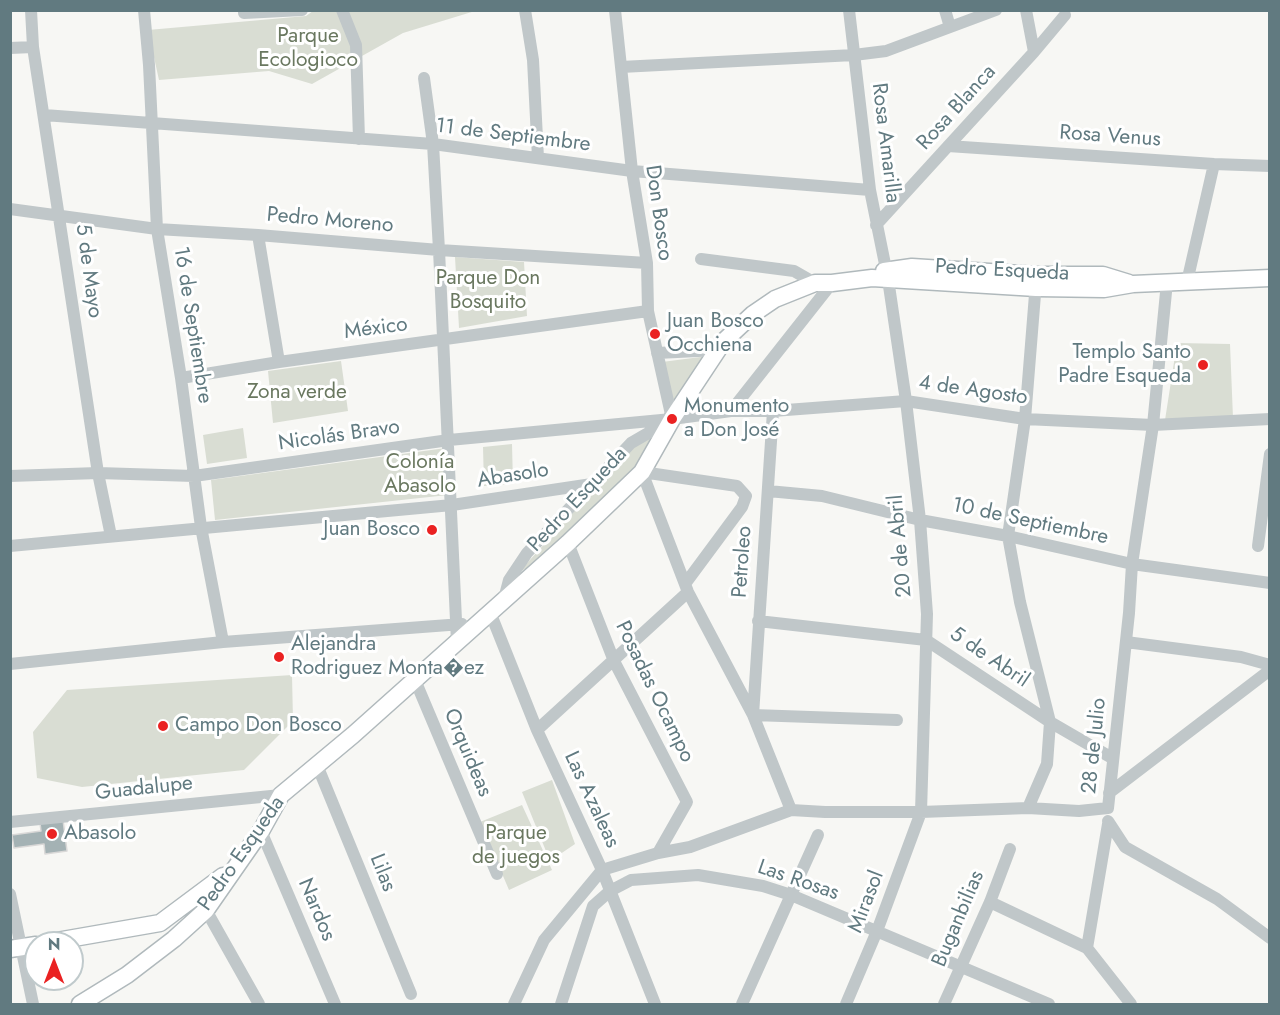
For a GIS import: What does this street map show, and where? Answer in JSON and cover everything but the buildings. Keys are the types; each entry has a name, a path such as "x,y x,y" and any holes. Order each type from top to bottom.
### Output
{"street":[{"name":"5 de Mayo","path":"31,10 33,47 98,473 111,536"},
{"name":"16 de Septiembre","path":"144,10 157,229 181,378 201,527 223,642"},
{"path":"244,10 244,13 302,10"},
{"path":"342,10 356,45 359,139"},
{"path":"525,10 533,60 538,158"},
{"name":"Don Bosco","path":"615,10 632,171 647,264 648,312 672,419"},
{"name":"Rosa Amarilla","path":"849,10 882,276"},
{"path":"945,10 950,27"},
{"path":"621,67 854,55 885,51 996,10"},
{"path":"1026,10 1034,52"},
{"name":"Rosa Blanca","path":"876,225 1065,15"},
{"path":"10,48 33,47"},
{"path":"424,78 433,144 440,250 457,642"},
{"name":"11 de Septiembre","path":"44,116 433,144 632,171 870,190"},
{"name":"Rosa Venus","path":"948,146 1269,166"},
{"path":"1187,282 1214,164"},
{"name":"Pedro Moreno","path":"10,209 157,229 647,264"},
{"path":"258,235 279,362"},
{"path":"701,259 794,271 814,283"},
{"name":"Pedro Esqueda","path":"80,1005 127,975 174,939 206,910 233,868 261,831 281,795 415,680 568,543 642,472 672,419 723,342 753,314 775,299 814,283 832,284 882,276 912,267 1036,282 1103,275 1133,284 1269,278"},
{"name":"20 de Abril","path":"882,276 906,401 920,520 927,614 921,812"},
{"path":"1028,808 1047,764 1050,722 1020,602 1008,536 1024,419 1036,282"},
{"name":"28 de Julio","path":"602,870 658,853 690,847 791,810 921,812 1028,808 1079,811 1108,808 1132,564 1153,425 1167,282"},
{"path":"731,411 832,284"},
{"name":"México","path":"181,378 279,362 648,312"},
{"path":"657,353 718,350"},
{"name":"4 de Agosto","path":"672,419 731,411 773,411 906,401 1024,419 1153,425 1269,419"},
{"name":"Petroleo","path":"753,715 773,411"},
{"name":"Pedro Esqueda","path":"504,599 509,580 527,553 631,443 672,419"},
{"name":"Nicolás Bravo","path":"10,476 98,473 194,476 449,440 672,419"},
{"path":"1258,546 1267,507 1269,454"},
{"path":"537,730 614,660 687,588 742,507 746,496 737,486 642,472 687,588 753,715 791,810"},
{"name":"Abasolo","path":"10,546 452,505 592,484"},
{"name":"10 de Septiembre","path":"768,491 822,496 920,520 1008,536 1132,564 1269,583"},
{"name":"Posadas Ocampo","path":"568,543 614,660 687,802 658,853"},
{"path":"10,664 223,642 456,624 484,617"},
{"name":"Las Azaleas","path":"484,617 602,870 655,1005"},
{"name":"5 de Abril","path":"758,621 926,640 1050,722 1112,758"},
{"path":"1126,642 1241,657 1269,665"},
{"path":"1109,794 1269,670"},
{"name":"Orquideas","path":"415,680 497,874"},
{"path":"753,715 897,720"},
{"name":"Lilas","path":"317,765 411,994"},
{"name":"Guadalupe","path":"10,822 281,795"},
{"path":"1087,948 1108,824 1108,808"},
{"name":"Mirasol","path":"846,1005 877,931 921,812"},
{"path":"1108,824 1125,847 1217,899 1269,938"},
{"name":"Nardos","path":"261,831 335,1005"},
{"path":"742,1005 818,835"},
{"name":"Buganbilias","path":"944,1005 990,902 1010,849"},
{"path":"84,936 160,923 233,868"},
{"path":"513,1005 544,940 602,870"},
{"name":"Las Rosas","path":"561,1005 593,906 610,891 631,880 698,875 763,886 791,895 1046,1003"},
{"path":"10,894 33,1005"},
{"path":"990,902 1087,948 1131,1005"},
{"path":"206,910 259,1005"}],"green space":[{"name":"Parque Ecologioco","path":"313,11 475,11 403,33 312,84 269,71 159,80 148,30 306,16"},
{"name":"Parque Don Bosquito","path":"455,257 524,262 527,316 459,328"},
{"path":"1177,343 1230,344 1233,418 1165,420"},
{"path":"708,356 674,407 662,362"},
{"name":"Zona verde","path":"341,361 348,411 273,423 268,371"},
{"name":"Zona verde","path":"243,428 247,458 207,464 203,435"},
{"path":"661,431 649,454 536,564 519,572 633,446"},
{"path":"512,444 513,484 484,486 483,447"},
{"name":"Colonía Abasolo","path":"446,448 448,495 215,520 211,480"},
{"name":"Campo Don Bosco","path":"292,675 293,721 244,770 82,787 37,778 33,732 67,690"},
{"path":"552,780 575,844 550,861 522,792"},
{"name":"Parque de juegos","path":"522,805 552,870 509,890 480,822"}],"place":[{"name":"Juan Bosco Occhiena","path":"655,334"},
{"name":"Templo Santo Padre Esqueda","path":"1203,365"},
{"name":"Monumento a Don José","path":"672,419"},
{"name":"Juan Bosco","path":"432,530"},
{"name":"Alejandra Rodriguez Monta�ez","path":"279,657"},
{"name":"Campo Don Bosco","path":"163,726"},
{"name":"Abasolo","path":"52,834"}]}
